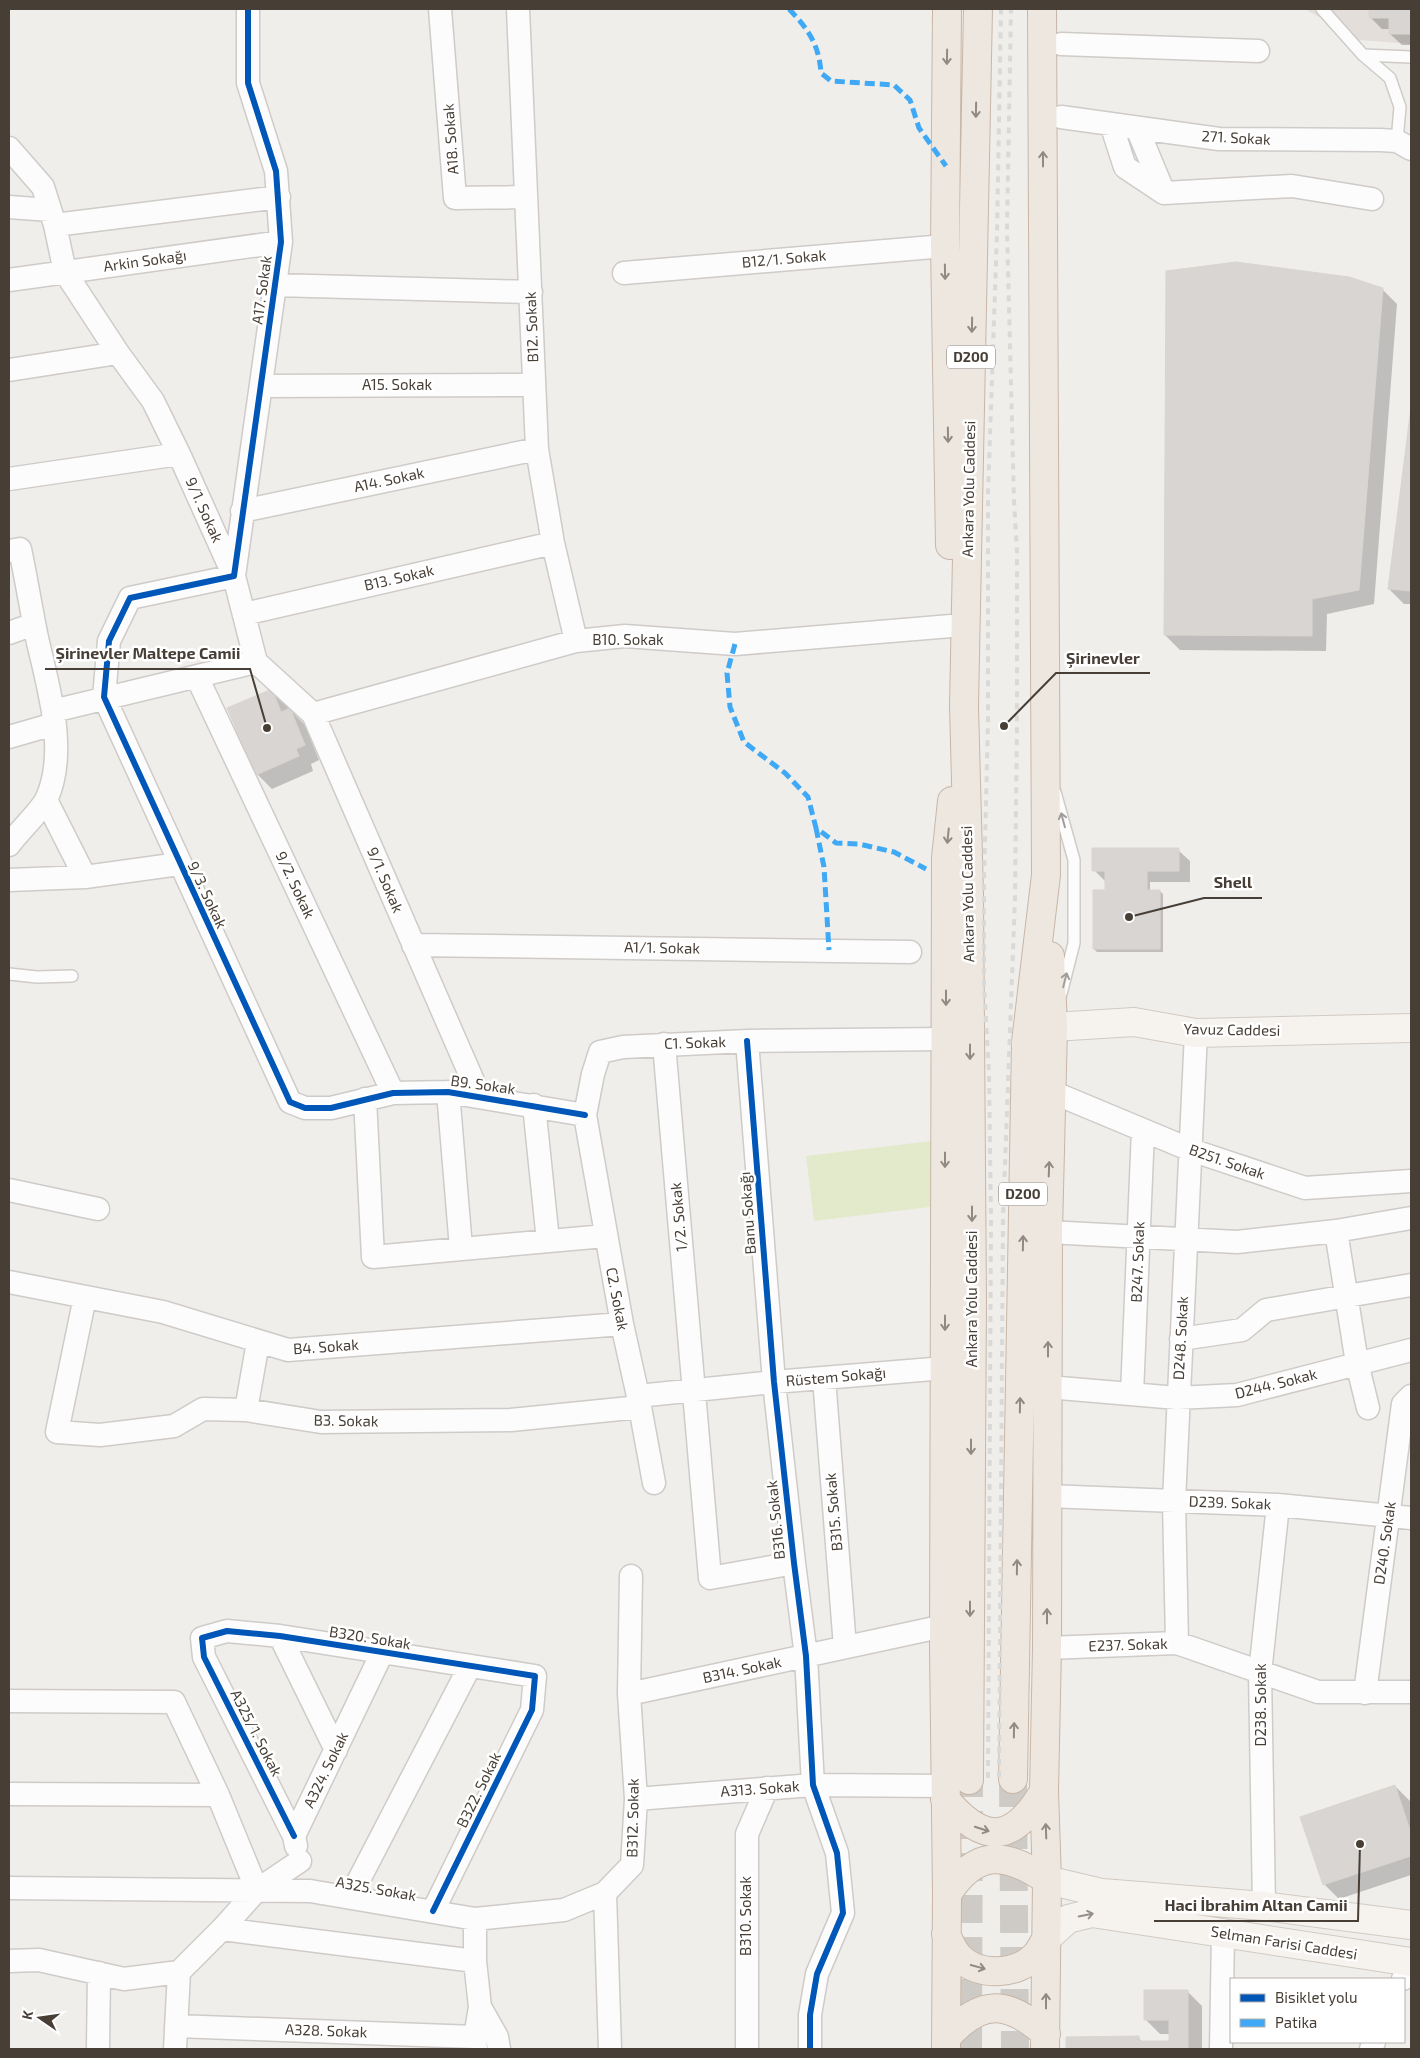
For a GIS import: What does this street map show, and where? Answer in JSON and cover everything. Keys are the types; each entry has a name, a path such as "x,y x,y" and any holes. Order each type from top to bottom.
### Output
{"highway":[{"path":"947,9 945,246 951,626 964,706"},
{"name":"Ankara Yolu Caddesi","path":"953,1788 972,1292 969,894 964,706 978,9"},
{"name":"D200","path":"1013,1779 1026,1042 1046,875 1042,9"},
{"path":"1044,610 1056,546 1062,9"},
{"path":"946,2043 947,1894 953,1788 944,1626 946,858 953,796 964,736"},
{"path":"1046,875 1053,1027 1048,1232 1047,1648 1044,1791 1047,1880 1046,2042"},
{"path":"953,1788 960,1816 973,1826 984,1831 997,1833 1007,1831 1024,1818 1034,1808 1044,1791"},
{"path":"947,1894 956,1880 976,1864 998,1858 1012,1860 1047,1880"},
{"path":"946,1934 953,1949 961,1959 972,1966 1001,1971 1008,1971 1019,1967 1036,1956 1046,1939"},
{"path":"946,2043 958,2024 973,2013 991,2008 1004,2009 1029,2020 1046,2042"}],"main road":[{"name":"Yavuz Caddesi","path":"1053,1027 1134,1022 1196,1033 1411,1028"},
{"name":"Selman Farisi Caddesi","path":"1047,1880 1102,1894 1264,1906 1411,1926"},
{"name":"Selman Farisi Caddesi","path":"1046,1939 1068,1919 1092,1912 1411,1962"}],"street":[{"name":"A17. Sokak","path":"234,576 281,242 276,171 248,83 248,9"},
{"name":"A18. Sokak","path":"440,9 455,198 526,197"},
{"name":"B12. Sokak","path":"518,9 537,449 553,543 576,640"},
{"path":"1061,44 1258,51"},
{"name":"271. Sokak","path":"1061,117 1219,139 1404,145"},
{"path":"1111,124 1125,167 1164,193 1292,186 1372,199"},
{"path":"1137,128 1164,193"},
{"name":"9/1. Sokak","path":"9,148 43,187 66,272 118,353 153,401 179,454 234,576 256,662 313,714 480,1097"},
{"path":"9,207 52,218 279,197"},
{"name":"Arkin Sokağı","path":"9,280 281,242"},
{"name":"B12/1. Sokak","path":"624,273 945,246"},
{"path":"275,285 531,292"},
{"path":"9,370 118,353"},
{"name":"A15. Sokak","path":"260,386 533,385"},
{"name":"A14. Sokak","path":"242,511 537,449"},
{"path":"9,480 179,454"},
{"name":"B13. Sokak","path":"244,614 553,543"},
{"path":"12,836 46,800 55,775 56,753 53,717 34,624 14,550"},
{"path":"104,697 110,641 130,598 234,576"},
{"path":"9,633 34,624"},
{"name":"B10. Sokak","path":"313,714 576,640 625,636 735,644 951,626"},
{"path":"9,737 104,697 256,662"},
{"name":"9/2. Sokak","path":"197,677 393,1093"},
{"name":"9/3. Sokak","path":"104,697 179,864 290,1102"},
{"path":"46,800 85,877"},
{"path":"9,880 85,877 179,864"},
{"name":"A1/1. Sokak","path":"413,945 910,952"},
{"name":"D248. Sokak","path":"1177,1643 1174,1501 1196,1033"},
{"name":"C1. Sokak","path":"585,1114 593,1074 600,1052 623,1047 748,1041 946,1039"},
{"name":"Banu Sokağı","path":"748,1041 774,1382"},
{"name":"1/2. Sokak","path":"664,1044 710,1578 794,1562"},
{"path":"448,1092 461,1248"},
{"name":"B9. Sokak","path":"290,1102 305,1108 331,1108 393,1093 448,1092 585,1114"},
{"name":"B251. Sokak","path":"1052,1092 1191,1150 1305,1188 1411,1182"},
{"path":"365,1099 373,1257 605,1236"},
{"path":"534,1105 548,1241"},
{"name":"C2. Sokak","path":"585,1114 605,1236 654,1483"},
{"name":"B247. Sokak","path":"1132,1394 1143,1130"},
{"path":"9,1190 98,1209"},
{"path":"1048,1232 1237,1242 1336,1231 1411,1218"},
{"path":"1336,1231 1356,1363 1368,1408"},
{"name":"B4. Sokak","path":"9,1282 163,1312 288,1350 622,1324"},
{"path":"1181,1339 1242,1330 1266,1310 1411,1285"},
{"name":"B3. Sokak","path":"85,1297 57,1432 100,1435 174,1426 203,1409 246,1410 321,1422 511,1420 639,1402"},
{"path":"246,1410 258,1342"},
{"name":"D244. Sokak","path":"1048,1387 1178,1398 1237,1395 1411,1350"},
{"name":"Rüstem Sokağı","path":"639,1402 693,1390 944,1368"},
{"name":"B315. Sokak","path":"824,1378 845,1647"},
{"name":"B316. Sokak","path":"774,1382 806,1656 813,1785 837,1852 843,1914 817,1974 810,2015 810,2049"},
{"name":"D240. Sokak","path":"1365,1693 1403,1404 1411,1396"},
{"name":"D239. Sokak","path":"1047,1496 1278,1505 1411,1518"},
{"name":"D238. Sokak","path":"1264,1906 1260,1673 1278,1505"},
{"name":"B312. Sokak","path":"605,1893 632,1865 636,1799 629,1694 631,1576"},
{"name":"B314. Sokak","path":"629,1694 944,1626"},
{"name":"B320. Sokak","path":"202,1638 227,1631 280,1636 535,1676"},
{"path":"280,1636 336,1750"},
{"name":"A325/1. Sokak","path":"202,1638 204,1657 294,1836"},
{"name":"E237. Sokak","path":"1047,1648 1177,1643 1318,1692 1411,1692"},
{"name":"A324. Sokak","path":"294,1836 382,1653"},
{"path":"350,1897 470,1666"},
{"name":"B322. Sokak","path":"433,1912 532,1710 535,1676"},
{"path":"9,1701 174,1702 218,1795 257,1890"},
{"name":"A313. Sokak","path":"636,1799 813,1785 953,1788"},
{"name":"B310. Sokak","path":"747,2049 747,1834 767,1788"},
{"path":"9,1794 218,1795"},
{"path":"294,1836 310,1891"},
{"path":"9,1961 39,1960 124,1979 179,1972 222,1929 257,1890 300,1861"},
{"name":"A325. Sokak","path":"9,1888 310,1891 474,1919 564,1910 605,1893"},
{"path":"605,1893 610,2049"},
{"path":"474,1919 475,1961 480,2007 475,2043"},
{"path":"222,1929 475,1961"},
{"path":"1221,2049 1224,1934"},
{"path":"1403,1978 1411,1962"},
{"path":"175,2049 179,1972"},
{"path":"98,2049 99,1973"},
{"path":"480,2007 497,2037 499,2049"},
{"name":"A328. Sokak","path":"176,2026 475,2043"}],"lane":[{"path":"1322,9 1362,54 1390,78 1400,107 1404,145"},
{"path":"1362,54 1411,57"},
{"path":"1045,756 1074,860 1074,943 1053,1027"},
{"path":"9,974 37,977 72,976"}],"shaded area":[{"path":"1305,9 1411,9 1411,44 1359,40"}],"green space":[{"path":"931,1141 938,1206 814,1221 806,1156"}],"building":[{"path":"1369,9 1411,9 1411,34 1389,34 1389,18 1369,18"},
{"path":"1236,262 1349,277 1383,288 1359,590 1312,599 1312,636 1164,635 1166,271"},
{"path":"1411,407 1411,591 1388,589"},
{"path":"272,689 281,712 290,708 305,745 296,749 299,756 256,775 227,708"},
{"path":"1092,848 1179,848 1179,871 1092,871"},
{"path":"1105,871 1147,871 1147,890 1160,890 1160,949 1093,949 1093,890 1105,890"},
{"path":"1395,1785 1411,1833 1411,1856 1323,1885 1300,1817"},
{"path":"1144,1990 1188,1990 1188,2049 1169,2049 1169,2020 1144,2020"},
{"path":"1139,2036 1140,2049 1066,2049 1066,2037"},
{"path":"1140,2041 1169,2041 1169,2049 1140,2049"}],"tunnel":[{"path":"1013,1779 1015,2049"},
{"path":"968,2049 969,1780"}],"railway":[{"path":"988,1778 991,1219 989,1073 984,984 984,882 988,721 988,493 997,234 1001,9"},
{"path":"999,1777 1003,1218 1015,898 1017,720 1017,551 1007,229 1011,9"}],"marked path":[{"path":"789,9 802,23 815,45 821,73 831,81 894,85 910,100 919,128 946,166"},
{"path":"735,644 727,673 730,707 744,742 785,773 808,797 816,828 836,843 859,844 894,852 926,869"},
{"path":"816,828 824,867 829,950"}],"cycle path":[{"path":"248,9 248,83 276,171 281,242 234,576 130,598 109,641 104,697 290,1102 305,1108 331,1108 393,1093 448,1092 585,1115"},
{"path":"747,1041 774,1382 806,1656 813,1785 837,1853 843,1913 817,1974 810,2015 810,2049"},
{"path":"294,1836 204,1657 202,1638 227,1631 280,1636 535,1676 532,1710 433,1911"}],"place":[{"name":"Şirinevler","path":"1004,726"},
{"name":"Şirinevler Maltepe Camii","path":"267,728"},
{"name":"Shell","path":"1129,917"},
{"name":"Haci İbrahim Altan Camii","path":"1360,1844"}]}
